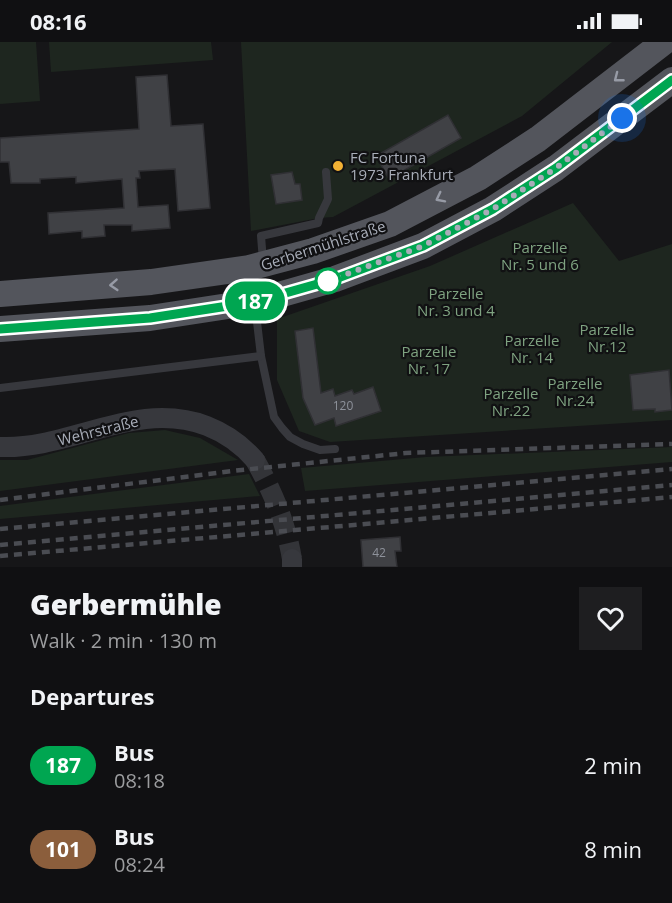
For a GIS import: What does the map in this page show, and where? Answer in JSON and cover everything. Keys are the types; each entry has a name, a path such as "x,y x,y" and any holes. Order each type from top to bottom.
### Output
{"main road":[{"name":"Gerbermühlstraße","path":"0,294 172,280 249,268 347,240 390,224 478,178 538,140 664,42"},
{"path":"0,329 150,318 254,302 335,279 423,246 493,209 556,168 672,80"}],"street":[{"name":"Wehrstraße","path":"0,447 31,446 123,422 154,417 200,423 236,442 255,460"}],"lane":[{"path":"263,264 261,236 318,223 328,199 326,172"},
{"path":"254,302 261,356 274,417 290,437 303,444 320,450 335,449"},
{"path":"0,387 261,356"}],"green space":[{"path":"0,42 36,42 40,101 0,104"},
{"path":"49,42 211,42 213,60 51,72"},
{"name":"FC Fortuna 1973 Frankfurt","path":"241,42 612,42 522,116 333,217 251,231"},
{"path":"573,203 619,261 672,244 672,420 330,442 299,431 277,380 277,319 430,266"},
{"path":"165,430 200,438 238,460 0,491 0,460 27,460 129,433"},
{"path":"672,447 672,462 305,491 301,468 426,457"},
{"path":"249,474 260,496 0,519 0,506"}],"building":[{"path":"167,75 171,126 203,124 210,208 178,211 175,169 139,171 140,178 136,178 138,207 168,205 170,228 132,231 132,225 104,225 105,236 82,238 82,231 49,234 48,213 124,208 122,179 76,183 76,177 40,179 40,183 11,183 9,162 0,162 0,138 139,129 136,77"},
{"path":"448,115 461,138 389,179 376,156"},
{"path":"292,172 295,184 300,184 302,200 276,204 271,175"},
{"path":"313,328 321,393 333,389 335,396 352,390 354,394 373,387 381,411 336,426 334,418 315,425 303,398 295,331"},
{"path":"669,370 672,410 655,412 655,409 633,410 630,375"},
{"path":"400,537 401,551 395,551 397,567 363,567 361,540"}],"tunnel":[{"path":"255,460 278,508 292,559"}],"railway":[{"path":"0,500 232,471 406,453 672,444"},
{"path":"0,529 672,469"},
{"path":"0,545 672,485"},
{"path":"0,556 672,497"}],"bus line":[{"name":"187","path":"0,329 150,318 201,311 254,302 335,279 423,246 493,209 556,168 672,80"}],"place":[{"name":"FC Fortuna 1973 Frankfurt","path":"338,166"}],"route":[{"path":"328,281 423,246 493,209 556,168 622,118"}],"park label":[{"name":"Parzelle Nr. 5 und 6","path":"540,256"},
{"name":"Parzelle Nr. 3 und 4","path":"456,302"},
{"name":"Parzelle Nr.12","path":"607,338"},
{"name":"Parzelle Nr. 14","path":"532,348"},
{"name":"Parzelle Nr. 17","path":"429,360"},
{"name":"Parzelle Nr.24","path":"575,392"},
{"name":"Parzelle Nr.22","path":"511,402"}]}
